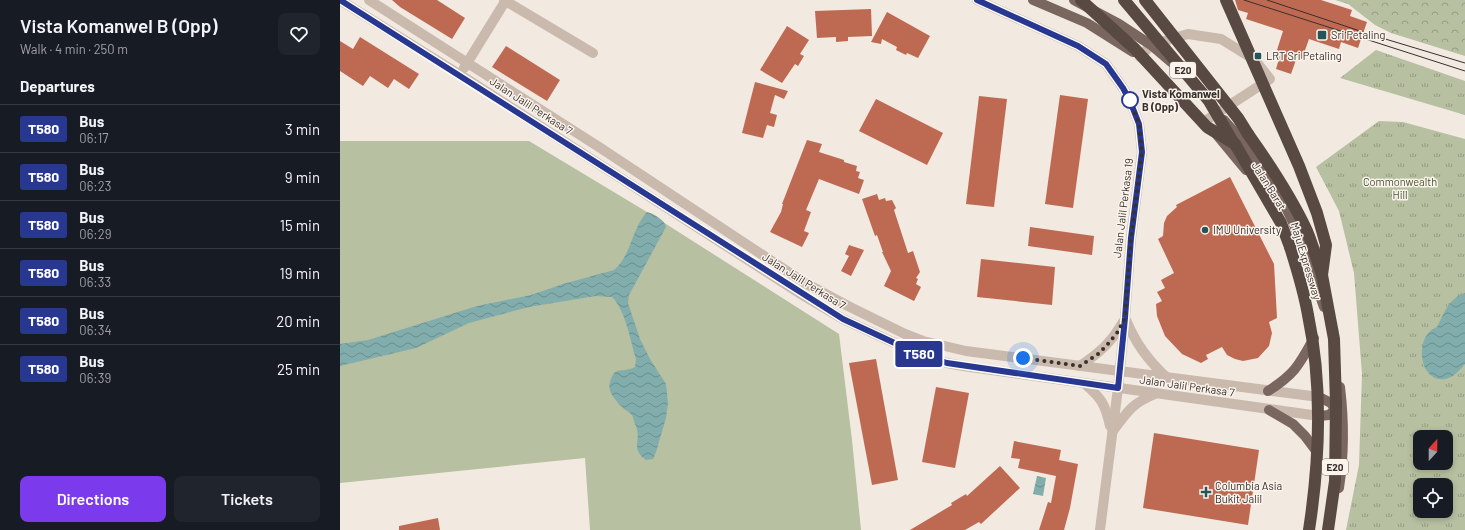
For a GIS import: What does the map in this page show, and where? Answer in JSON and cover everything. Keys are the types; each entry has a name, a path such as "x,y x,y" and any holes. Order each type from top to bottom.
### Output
{"highway":[{"path":"1081,0 1135,49 1208,127 1235,144"},
{"name":"Maju Expressway","path":"1124,0 1215,109 1281,224 1300,279 1308,314 1316,367 1319,425 1316,478 1308,530"},
{"name":"Maju Expressway","path":"1145,0 1238,118 1268,162 1307,233 1322,275 1334,339 1336,369 1335,481 1328,530"},
{"path":"1226,0 1299,166 1317,213 1326,245 1322,275"}],"main road":[{"name":"Jalan Barat","path":"1033,0 1087,24 1140,57 1205,121 1253,180 1288,243 1306,298 1315,337 1319,416 1314,488 1308,530"},
{"name":"Jalan Barat","path":"1074,0 1119,24 1151,45 1168,59 1245,143 1272,184 1296,231 1325,310 1336,353 1342,401 1342,468 1336,514 1332,530"},
{"path":"1268,391 1285,380 1293,372 1315,337"},
{"path":"1319,397 1331,403 1342,419"},
{"path":"1319,416 1329,415 1336,410 1342,401"},
{"path":"1269,410 1293,424 1305,436 1317,452"}],"street":[{"name":"Jalan Jalil Perkasa 7","path":"340,0 843,319 914,352 947,363 1319,416"},
{"name":"Jalan Jalil Perkasa 7","path":"369,0 606,151 805,283 848,306 923,341 966,351 1319,397"},
{"path":"460,75 505,0 593,53"},
{"name":"Jalan Jalil Perkasa 19","path":"977,0 1078,46 1106,64 1123,88 1139,124 1142,152 1131,238 1118,388 1100,530"},
{"path":"1140,57 1151,45 1188,34 1221,39 1255,60 1270,79 1215,109 1205,121"},
{"path":"1080,366 1098,354 1107,345 1117,333 1125,318"},
{"path":"1125,318 1133,338 1150,361 1167,378"},
{"path":"1084,383 1101,398 1107,410 1112,433"},
{"path":"1112,433 1135,403 1156,393"}],"green space":[{"path":"1335,0 1465,0 1465,56 1391,33 1375,25 1348,4"},
{"path":"1376,50 1465,81 1465,115 1340,78"},
{"name":"Commonwealth Hill","path":"1379,121 1403,122 1465,139 1465,530 1346,530 1359,465 1362,374 1354,273 1339,211 1316,167"},
{"path":"340,141 529,141 647,212 653,214 666,224 839,334 861,530 590,530 585,458 340,483"}],"water":[{"path":"647,212 656,216 665,224 666,227 629,295 628,303 640,339 650,359 666,384 668,403 666,418 653,459 646,460 638,452 638,435 632,415 620,405 610,392 609,388 611,378 615,372 635,367 636,359 621,310 612,297 595,296 529,307 469,323 416,348 340,366 340,344 368,340 477,306 531,295 563,284 614,270 620,264 628,250 638,226"},
{"path":"1465,293 1465,364 1451,377 1445,379 1436,378 1429,374 1422,358 1424,339 1429,332 1437,327 1451,302"},
{"path":"1037,476 1046,478 1043,496 1033,494"}],"building":[{"path":"392,0 437,0 465,18 452,39 400,7"},
{"name":"Sri Petaling","path":"1235,0 1321,0 1352,10 1350,16 1367,22 1358,48 1341,42 1339,49 1309,39 1302,59 1297,57 1291,74 1276,69 1281,52 1277,50 1283,31 1246,19 1248,13 1238,10"},
{"path":"871,9 872,36 848,37 848,41 836,42 836,37 817,38 815,11"},
{"path":"887,12 930,36 918,58 907,53 906,55 896,50 897,47 882,39 881,44 871,42"},
{"path":"787,26 809,40 800,54 804,56 798,66 795,64 782,83 760,70"},
{"path":"360,37 419,74 409,89 394,79 388,88 370,76 363,86 340,71 340,41 353,49"},
{"path":"506,46 560,80 547,101 492,67"},
{"path":"755,82 788,91 784,99 775,95 770,113 777,115 774,127 767,125 763,138 742,133"},
{"path":"1060,95 1088,99 1073,208 1045,204"},
{"path":"979,96 1007,99 994,207 966,204"},
{"path":"876,99 943,133 927,165 859,131"},
{"path":"807,140 822,144 819,152 857,166 856,171 860,172 858,178 864,180 859,194 819,179 806,210 811,212 804,231 809,233 802,247 770,232 781,212 782,204"},
{"path":"1230,177 1274,264 1277,318 1269,322 1272,333 1269,346 1258,358 1243,361 1235,359 1227,355 1222,347 1206,355 1208,359 1201,363 1182,354 1165,336 1157,316 1156,304 1162,301 1157,292 1165,288 1161,280 1174,273 1158,239 1163,236 1164,223 1167,216 1177,207 1176,205"},
{"path":"877,194 879,200 885,198 886,201 892,200 896,208 894,210 908,253 913,251 920,272 916,278 918,279 916,284 921,287 914,301 884,286 891,271 882,252 877,235 875,236 862,199"},
{"path":"1030,227 1094,236 1092,255 1028,246"},
{"path":"849,245 864,250 851,276 841,271 849,256 845,254"},
{"path":"981,259 1055,267 1052,305 977,297"},
{"path":"876,359 898,480 872,485 849,363"},
{"path":"936,387 969,393 955,468 922,462"},
{"path":"1154,433 1259,450 1248,525 1143,508"},
{"path":"1014,441 1061,450 1059,460 1078,464 1070,508 1064,530 1039,530 1048,502 1051,503 1056,476 1018,468 1020,459 1011,458"},
{"path":"1000,466 1020,488 981,524 979,522 965,530 910,530 952,505 951,503 966,494 967,496"},
{"path":"438,518 440,530 399,530 399,526"}],"tram line":[{"path":"1244,0 1465,71"},
{"path":"1267,0 1372,35 1465,63"}],"bus line":[{"name":"T580","path":"340,0 470,81 792,288 843,319 914,352 947,363 1118,388 1131,238 1142,152 1139,124 1123,88 1106,64 1078,46 977,0"}],"place":[{"name":"Sri Petaling","path":"1322,35"},
{"name":"LRT Sri Petaling","path":"1258,56"},
{"name":"Vista Komanwel B (Opp)","path":"1130,100"},
{"name":"IMU University","path":"1205,230"},
{"name":"Columbia Asia Bukit Jalil","path":"1206,492"}],"route":[{"path":"1023,358 1080,366 1098,354 1107,345 1117,333 1125,318 1131,238 1142,152 1139,124 1130,100"}]}
